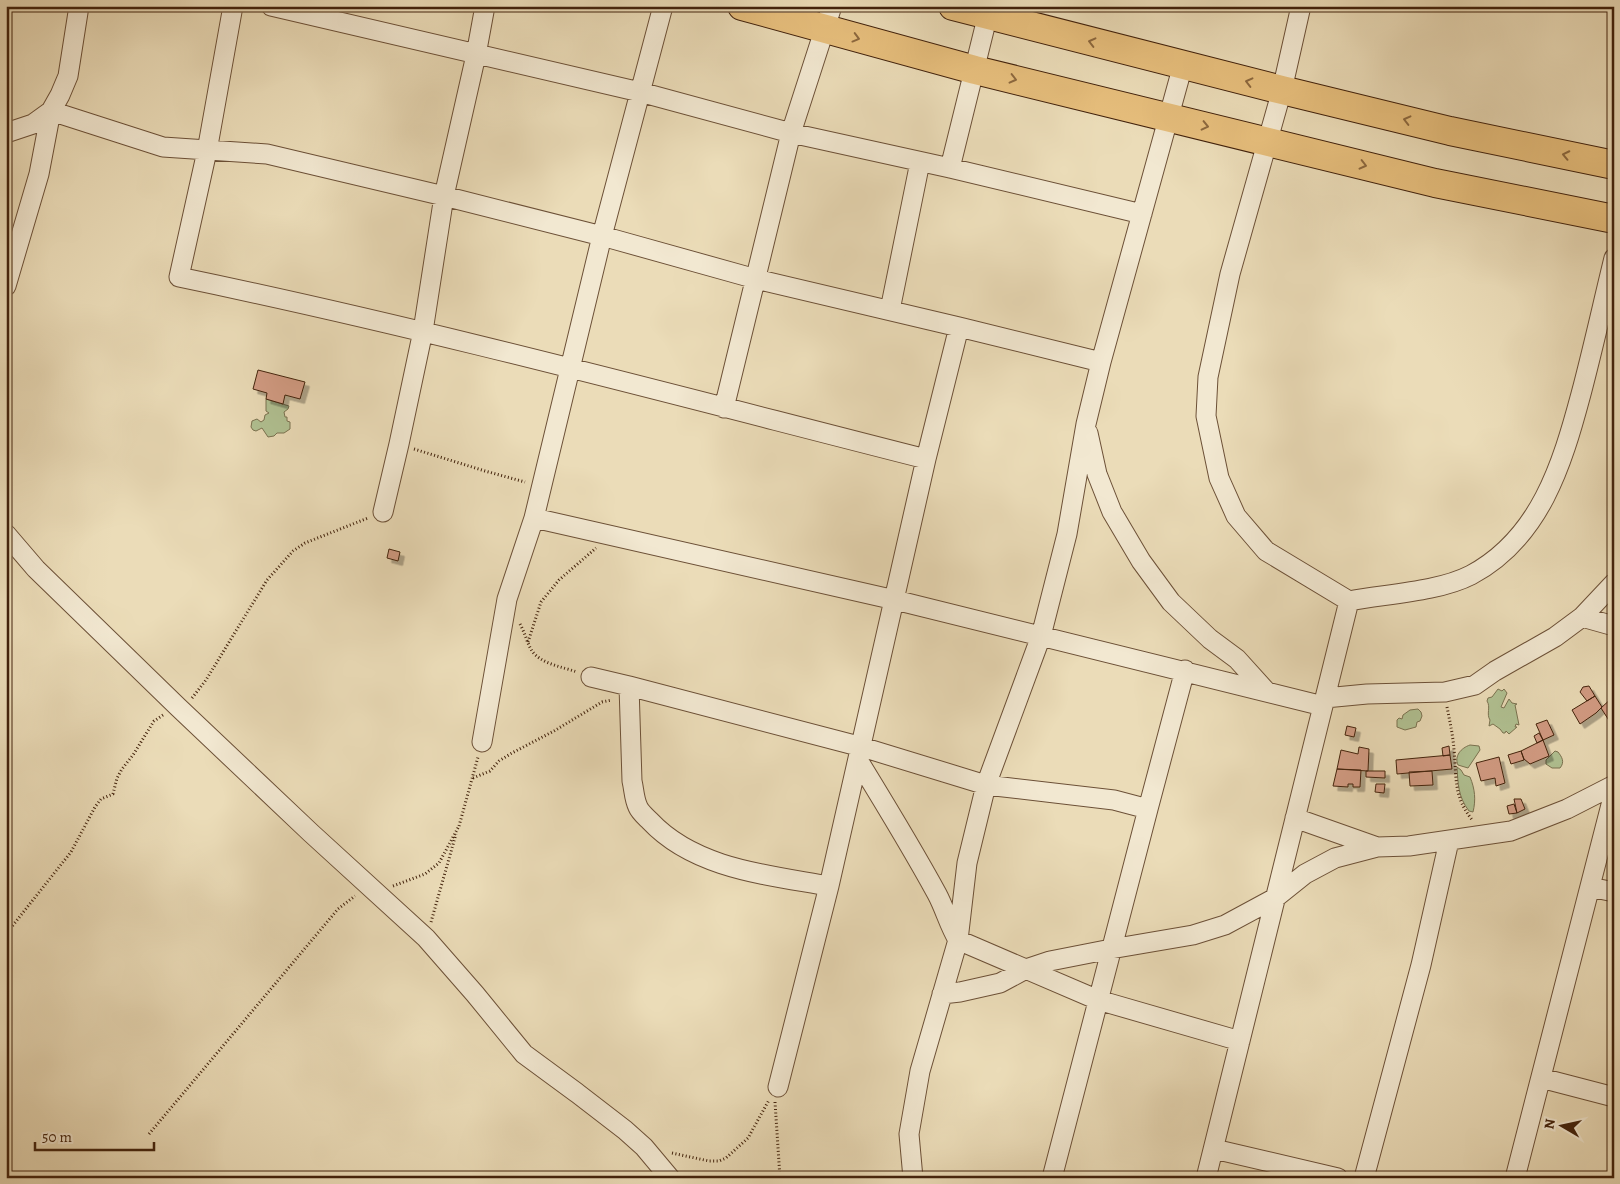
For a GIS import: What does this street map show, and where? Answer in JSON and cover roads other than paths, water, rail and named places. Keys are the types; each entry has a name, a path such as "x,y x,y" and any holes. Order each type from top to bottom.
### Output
{"main road":[{"path":"742,6 828,18 975,70 1435,183 1614,219"},
{"path":"954,6 989,11 1183,65 1450,131 1614,165"}],"street":[{"path":"6,286 39,174 51,111 68,76 79,6"},
{"path":"233,6 207,151 179,277 423,331 926,459"},
{"path":"270,6 640,92 791,134 950,168 1142,214"},
{"path":"383,512 423,331 444,196 476,55 485,6"},
{"path":"482,742 507,599 534,518 602,236 663,6"},
{"path":"1302,6 1282,90 1230,274 1208,377 1206,416 1218,478 1236,516 1266,551 1349,601 1437,586 1470,576 1496,558 1518,538 1548,493 1568,442 1614,258"},
{"path":"950,168 989,11"},
{"path":"724,408 791,134 828,18"},
{"path":"913,1178 909,1134 920,1071 958,940 967,863 986,785 1041,636 1067,534 1086,424 1101,362 1183,65"},
{"path":"6,133 33,124 51,111"},
{"path":"51,111 164,147 267,154 602,236 756,279 1101,362"},
{"path":"890,310 920,162"},
{"path":"778,1087 829,886 926,459 959,327"},
{"path":"1086,424 1097,474 1112,512 1141,561 1171,602 1210,639 1237,659 1266,691"},
{"path":"534,518 895,600 1266,691 1324,702 1367,694 1445,692 1474,685 1555,637 1582,617 1614,583"},
{"path":"6,534 36,569 150,680 311,833 426,938 524,1054 577,1093 644,1147 670,1178"},
{"path":"1206,1178 1349,601"},
{"path":"1582,617 1614,626"},
{"path":"1052,1178 1185,670"},
{"path":"591,676 629,692 986,785 1114,800 1148,809"},
{"path":"629,692 634,795 638,809 662,834 696,854 727,865 759,874 829,886"},
{"path":"860,753 938,897 948,924 958,940 1098,1000 1240,1041"},
{"path":"942,994 1000,983 1026,969 1050,961 1193,935 1225,925 1275,898 1305,874 1335,858 1377,846 1408,846 1511,831 1567,809 1614,786"},
{"path":"1515,1178 1614,793"},
{"path":"1295,818 1377,846"},
{"path":"1364,1178 1421,965 1449,841"},
{"path":"1590,888 1614,892"},
{"path":"1541,1078 1614,1097"},
{"path":"1214,1149 1338,1178"}]}
